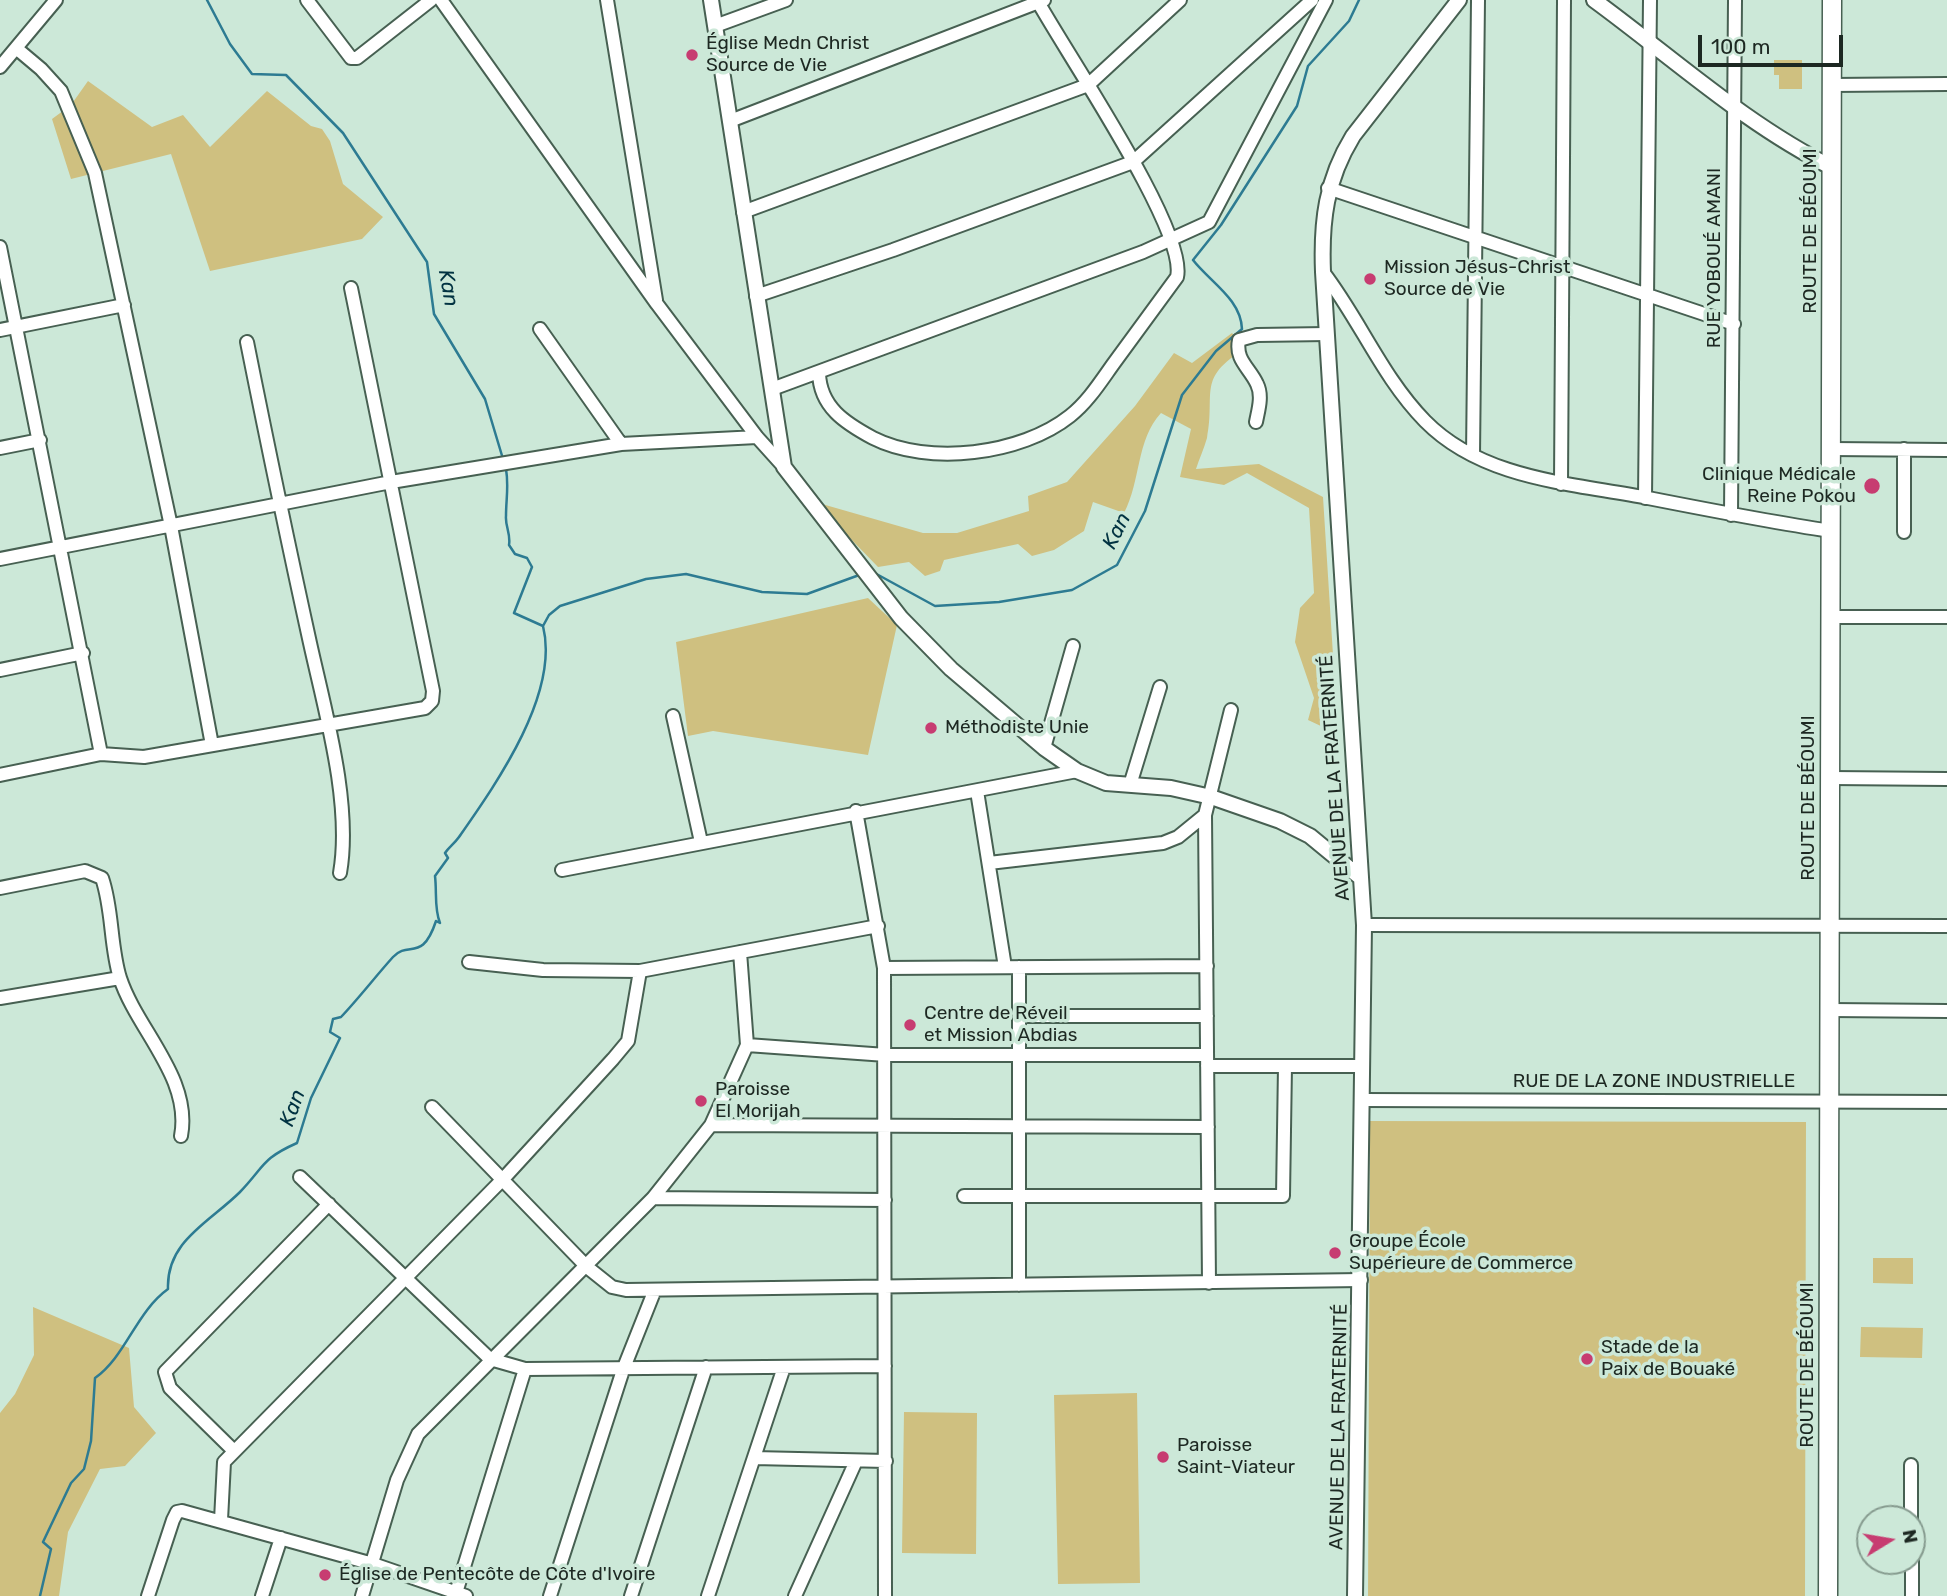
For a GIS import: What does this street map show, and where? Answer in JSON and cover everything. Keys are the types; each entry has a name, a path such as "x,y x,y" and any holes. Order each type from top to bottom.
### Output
{"main road":[{"name":"ROUTE DE BÉOUMI","path":"1828,1596 1832,0"}],"street":[{"path":"0,66 57,0"},
{"path":"307,0 346,55 357,58 431,0"},
{"path":"441,0 657,304 757,438 784,467 901,618 951,669 1044,748 1077,771 1105,783 1171,788 1211,797 1280,821 1310,836 1362,878"},
{"path":"607,0 657,304"},
{"path":"711,0 784,467"},
{"path":"715,26 786,0"},
{"path":"743,212 1088,85 1180,0"},
{"path":"756,296 893,250 1133,162 1312,0"},
{"path":"772,389 1209,222 1326,0"},
{"name":"AVENUE DE LA FRATERNITÉ","path":"1355,1596 1364,926 1348,705 1323,272 1323,214 1328,188 1339,160 1353,136 1459,0"},
{"path":"1473,455 1478,237 1478,0"},
{"path":"1561,485 1564,0"},
{"path":"1594,0 1735,107 1809,156 1833,168"},
{"path":"1645,498 1650,0"},
{"name":"RUE YOBOUÉ AMANI","path":"1731,516 1735,0"},
{"path":"730,121 1040,1 1133,162 1173,238 1178,257 1177,277 1097,386 1071,416 1025,439 996,448 951,454 918,453 892,447 862,432 829,408 820,390 819,373"},
{"path":"16,48 54,84 73,115 95,173 171,526 212,745"},
{"path":"1832,85 1947,84"},
{"path":"1328,188 1734,324"},
{"path":"0,247 101,754"},
{"path":"1323,272 1403,398 1428,424 1473,455 1508,470 1561,485 1831,531"},
{"path":"0,775 101,754 144,757 328,726 425,708 432,701 433,691 351,288"},
{"path":"0,330 124,305"},
{"path":"540,330 621,444"},
{"path":"1256,422 1259,386 1242,363 1237,350 1239,340 1257,335 1327,334"},
{"path":"247,342 328,726 343,818 344,848 340,873"},
{"path":"0,559 391,482 621,444 757,438"},
{"path":"0,448 40,440"},
{"path":"1831,449 1947,450"},
{"path":"1904,532 1905,449"},
{"path":"1829,617 1947,617"},
{"path":"1044,748 1073,646"},
{"path":"0,670 83,653"},
{"path":"1130,786 1160,687"},
{"path":"1209,1283 1205,815 1231,710"},
{"path":"673,716 701,842"},
{"path":"562,870 856,811 1077,771"},
{"path":"1831,778 1947,779"},
{"path":"977,791 1004,967"},
{"path":"856,811 884,968 887,1461 885,1596 889,1596"},
{"path":"989,863 1163,843 1178,837 1205,815"},
{"path":"0,888 85,871 102,878 107,891 120,978 174,1085 181,1105 181,1136"},
{"path":"469,962 543,970 640,971 878,926"},
{"path":"1364,926 1947,926"},
{"path":"362,1596 397,1480 418,1434 653,1198 711,1125 747,1045 740,951"},
{"path":"1019,967 1019,1285"},
{"path":"884,968 1207,967"},
{"path":"222,1520 223,1462 503,1178 628,1041 640,971"},
{"path":"0,998 120,978"},
{"path":"1830,1010 1947,1011"},
{"path":"1019,1016 1207,1016"},
{"path":"747,1045 886,1055 1361,1066"},
{"path":"964,1196 1283,1196 1284,1066"},
{"name":"RUE DE LA ZONE INDUSTRIELLE","path":"1362,1100 1947,1102"},
{"path":"432,1107 587,1266 612,1287 654,1292 1361,1280"},
{"path":"711,1125 884,1128 1208,1127"},
{"path":"300,1177 403,1279 490,1359 525,1369 885,1366"},
{"path":"653,1198 885,1199"},
{"path":"233,1450 170,1388 165,1372 329,1205"},
{"path":"551,1596 623,1370 654,1292"},
{"path":"631,1596 706,1367"},
{"path":"708,1596 784,1367"},
{"path":"148,1596 177,1512 183,1511 373,1564 459,1595 525,1369"},
{"path":"754,1458 887,1461"},
{"path":"794,1596 856,1461"},
{"path":"1911,1465 1911,1505"},
{"path":"262,1596 281,1538"},
{"path":"1912,1575 1912,1596"}],"shaded area":[{"path":"1774,60 1802,60 1802,89 1779,89 1779,75 1774,75"},
{"path":"88,81 152,127 183,115 210,147 267,91 311,126 322,129 330,141 343,184 383,217 362,239 210,271 171,154 71,179 52,119 71,105"},
{"path":"1232,333 1245,349 1230,359 1214,378 1207,438 1196,469 1259,464 1323,497 1338,734 1308,720 1314,698 1295,642 1300,608 1314,593 1309,508 1247,473 1224,485 1180,477 1191,429 1161,413 1147,436 1124,513 1093,502 1084,531 1054,550 1032,556 1018,544 944,560 940,571 925,576 909,562 878,567 815,502 923,533 957,533 1029,511 1028,496 1067,482 1135,406 1174,353 1192,363"},
{"path":"868,598 897,625 868,755 713,731 688,736 676,642"},
{"name":"Stade de la Paix de Bouaké","path":"1370,1121 1806,1122 1805,1596 1368,1596"},
{"path":"1873,1258 1913,1258 1913,1284 1873,1283"},
{"path":"33,1307 129,1348 134,1407 156,1433 125,1466 100,1469 68,1532 59,1596 0,1596 0,1413 15,1394 34,1355"},
{"path":"1861,1327 1923,1328 1922,1358 1860,1357"},
{"path":"1137,1393 1140,1583 1058,1584 1054,1395"},
{"path":"904,1412 977,1413 976,1554 902,1553"}],"waterway":[{"name":"Kan","path":"207,0 230,44 252,74 286,75 343,133 427,262 434,314 485,399 503,459"},
{"name":"Kan","path":"871,571 935,606 999,602 1072,590 1117,565 1145,511 1182,395 1216,351 1242,329 1231,300 1193,260 1221,225 1297,106 1308,66 1349,21 1359,0"},
{"name":"Kan","path":"40,1596 51,1549 43,1542 71,1483 84,1469 91,1441 95,1378 115,1358 147,1310 168,1289 169,1272 182,1245 240,1192 264,1164 297,1143 311,1098 340,1038 330,1032 333,1019 341,1017 393,957 426,942 436,921 440,923 436,906 435,876 448,858 445,853 490,791 534,709 546,652 543,626 514,613 532,567 527,558 515,554 509,545 506,469"},
{"name":"Kan","path":"543,626 549,615 560,606 646,579 686,574 762,592 807,594 862,574"}],"place":[{"name":"Église Medn Christ Source de Vie","path":"692,55"},
{"name":"Mission Jésus-Christ Source de Vie","path":"1370,279"},
{"name":"Clinique Médicale Reine Pokou","path":"1872,486"},
{"name":"Méthodiste Unie","path":"931,728"},
{"name":"Centre de Réveil et Mission Abdias","path":"910,1025"},
{"name":"Paroisse El Morijah","path":"701,1101"},
{"name":"Groupe École Supérieure de Commerce","path":"1335,1253"},
{"name":"Stade de la Paix de Bouaké","path":"1587,1359"},
{"name":"Paroisse Saint-Viateur","path":"1163,1457"},
{"name":"Église de Pentecôte de Côte d'Ivoire","path":"325,1575"}]}
